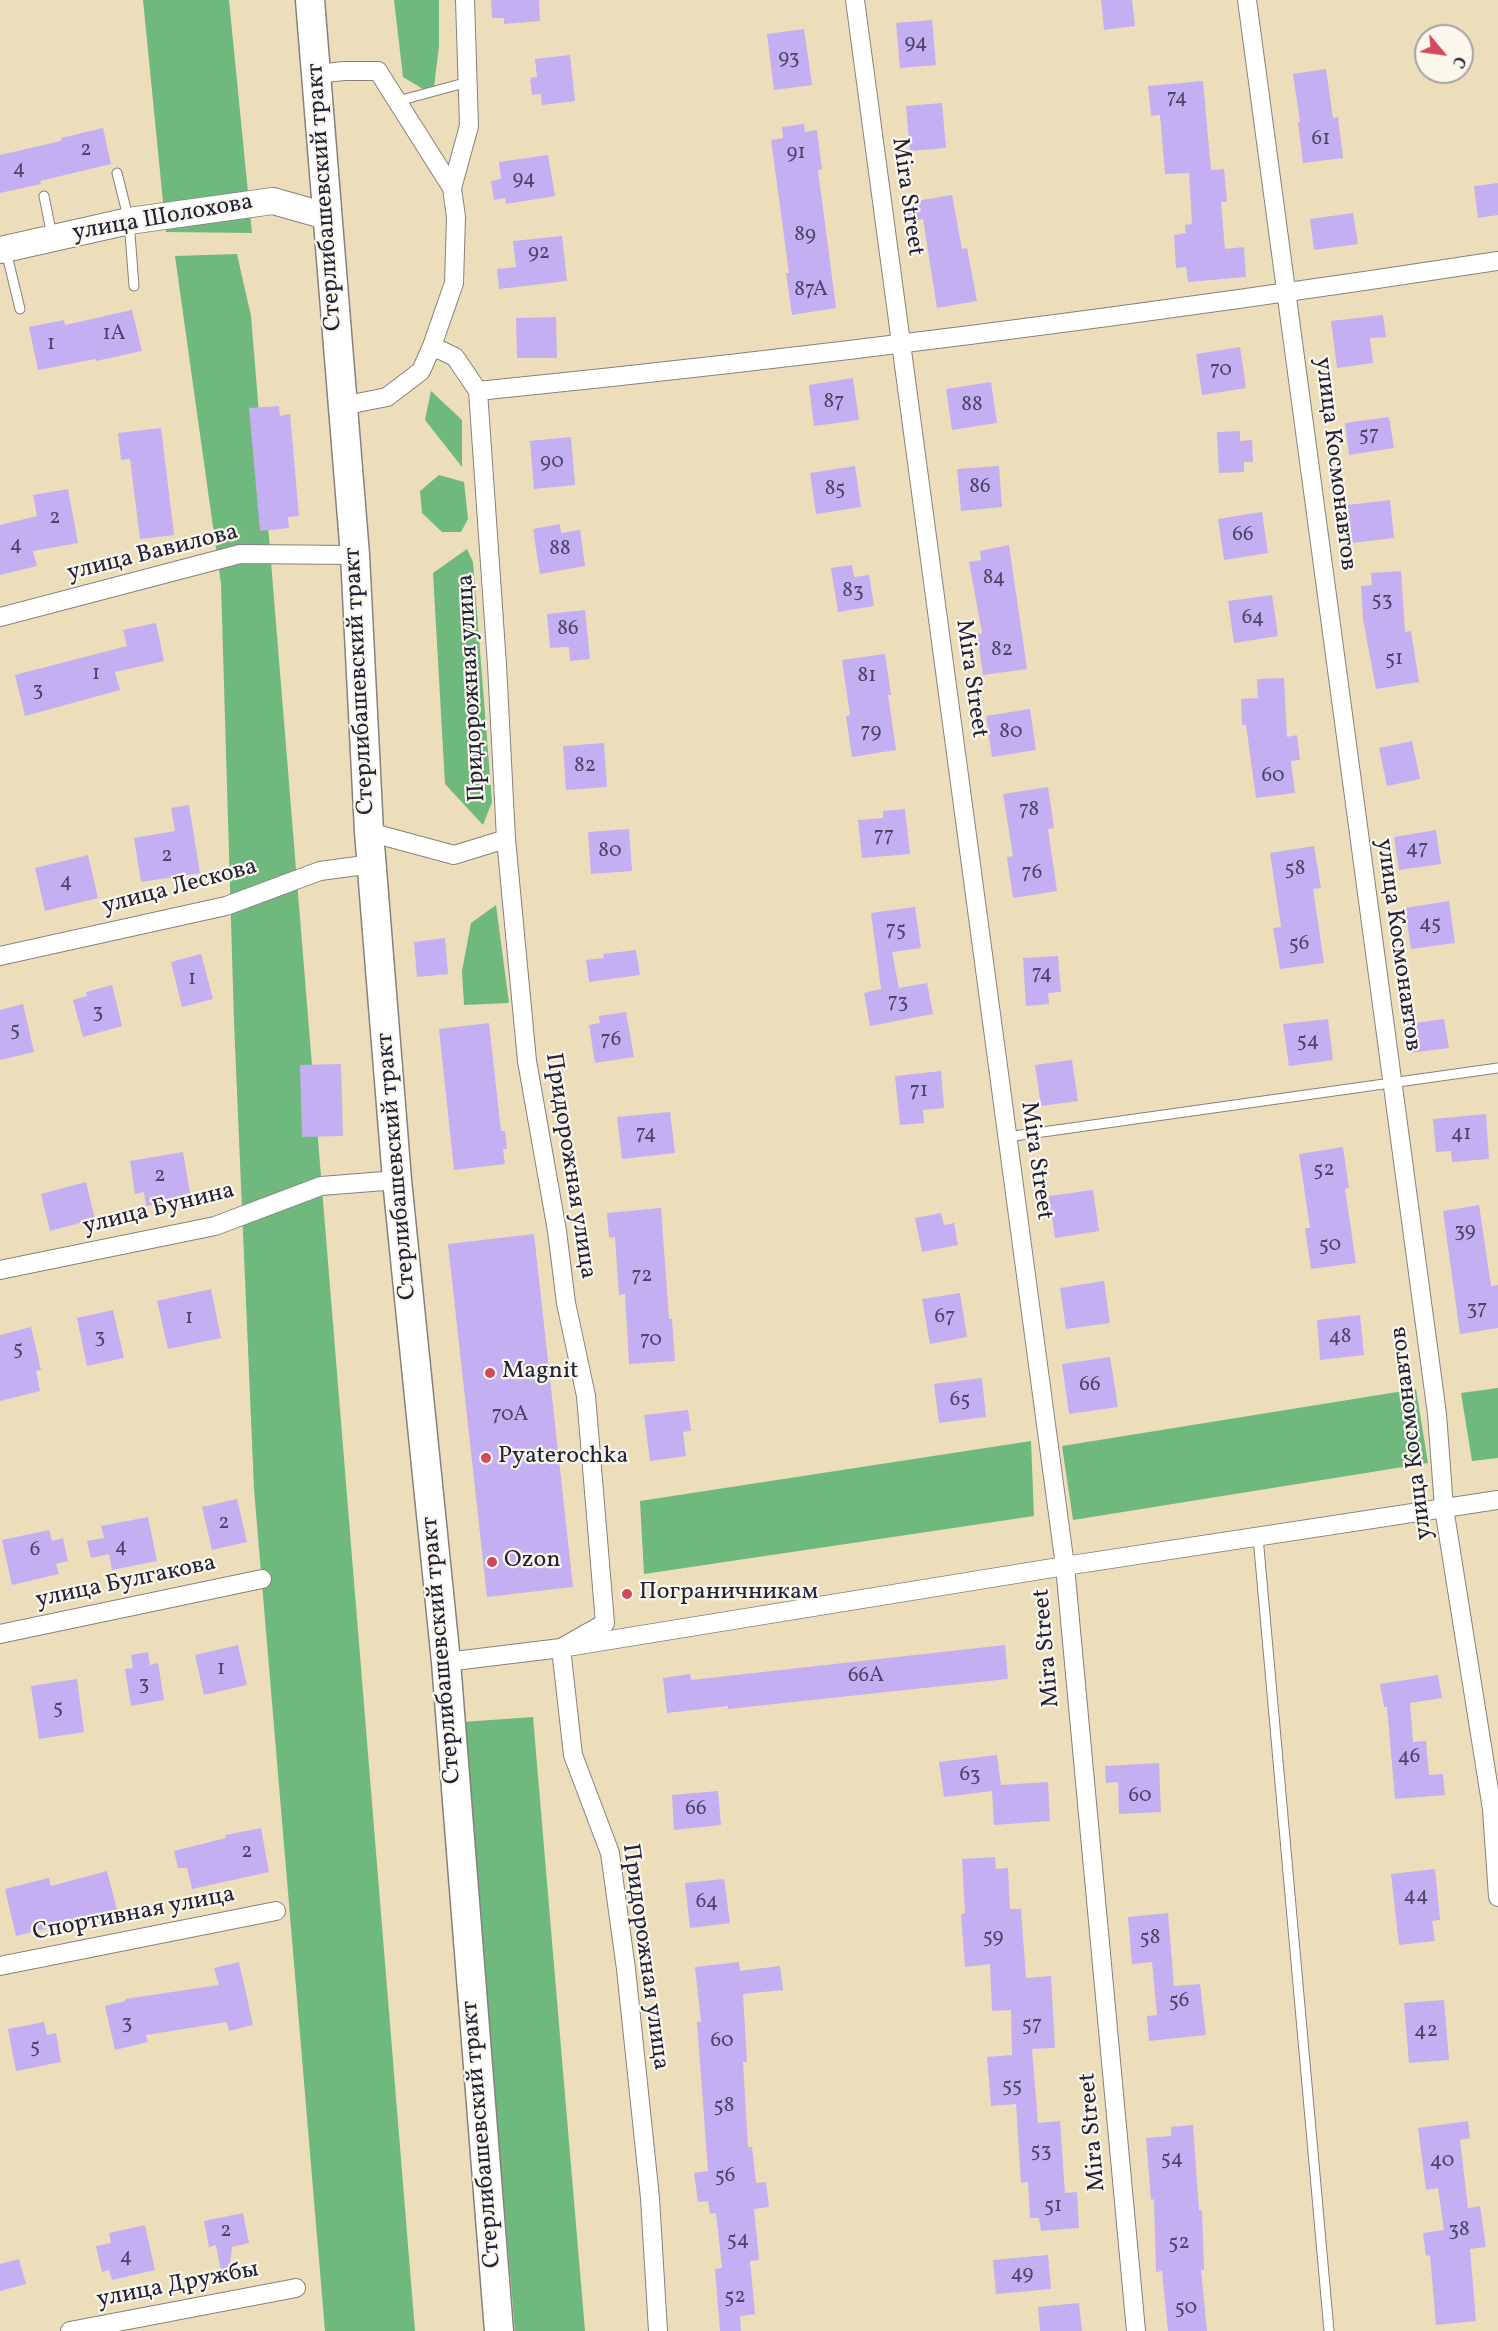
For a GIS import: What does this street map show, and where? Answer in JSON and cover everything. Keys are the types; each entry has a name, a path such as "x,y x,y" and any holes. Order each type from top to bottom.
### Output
{"main road":[{"name":"Стерлибашевский тракт","path":"310,0 355,555 369,832 397,1180 446,1662 499,2331"}],"street":[{"path":"342,406 387,397 421,370 454,283 456,217 452,188 469,126 465,0"},
{"name":"Mira Street","path":"855,0 1065,1566 1136,2331"},
{"name":"улица Космонавтов","path":"1247,0 1437,1414 1444,1508 1492,1809 1498,1897"},
{"path":"317,74 378,71 452,188"},
{"name":"улица Шолохова","path":"3,250 129,221 273,201 326,216"},
{"path":"432,346 455,357 478,391 902,345 1287,294 1498,261"},
{"name":"Придорожная улица","path":"478,391 497,665 506,839 527,1061 557,1231 566,1303 586,1396 605,1623 561,1648 573,1755 610,1853 626,1969 650,2198 658,2331"},
{"name":"улица Вавилова","path":"0,617 240,554 355,555"},
{"path":"369,832 454,855 506,839"},
{"name":"улица Лескова","path":"0,956 226,906 321,871 372,864"},
{"name":"улица Бунина","path":"0,1270 215,1226 321,1186 397,1180"},
{"path":"446,1662 561,1648 1065,1566 1498,1500"},
{"name":"улица Булгакова","path":"0,1634 262,1579"},
{"name":"Спортивная улица","path":"0,1966 276,1911"},
{"name":"улица Дружбы","path":"70,2331 296,2288"}],"lane":[{"path":"398,101 468,82"},
{"path":"117,173 129,221 134,286"},
{"path":"44,196 53,238"},
{"path":"3,250 20,309"},
{"path":"1007,1137 1498,1068"},
{"path":"1258,1537 1329,2331"}],"green space":[{"path":"143,0 229,0 252,233 166,232"},
{"path":"394,0 439,0 439,46 433,95 403,77"},
{"path":"237,254 251,316 415,2331 325,2331 254,1489 234,1022 221,584 175,256"},
{"path":"431,391 462,420 462,467 425,420"},
{"path":"439,475 464,482 468,519 461,532 442,532 422,513 420,491"},
{"path":"467,549 473,562 492,802 483,825 445,784 433,573"},
{"path":"496,905 509,1003 464,1005 462,971 471,923"},
{"path":"1498,1388 1498,1458 1472,1461 1461,1393"},
{"path":"1416,1389 1428,1463 1073,1520 1062,1446"},
{"path":"1031,1441 1034,1516 644,1574 640,1501"},
{"path":"533,1717 585,2331 515,2331 463,1722"}],"building":[{"path":"491,0 539,0 540,21 504,24 504,18 492,18"},
{"path":"1101,0 1132,0 1135,26 1104,30"},
{"path":"932,20 936,65 900,68 896,23"},
{"path":"804,29 812,85 774,90 767,34"},
{"path":"570,55 575,101 542,105 541,94 532,95 530,78 537,77 535,59"},
{"path":"1326,69 1333,118 1338,117 1343,158 1303,163 1293,74"},
{"path":"1203,81 1211,170 1224,169 1227,202 1221,202 1225,249 1244,247 1246,277 1188,282 1186,267 1176,268 1174,235 1186,233 1185,225 1192,224 1189,173 1165,174 1160,115 1151,116 1148,86"},
{"path":"942,103 946,148 910,151 906,106"},
{"path":"804,124 805,132 817,130 822,169 818,170 836,308 792,315 786,273 789,273 771,140 783,138 782,127"},
{"path":"103,128 111,164 0,193 0,155 61,141 61,138"},
{"path":"548,155 555,196 506,204 505,198 494,200 491,181 501,179 499,162"},
{"path":"1498,183 1498,215 1478,218 1474,186"},
{"path":"952,195 962,249 967,248 977,301 937,308 923,219 907,222 904,203"},
{"path":"1353,213 1358,244 1314,250 1310,219"},
{"path":"562,236 567,281 499,289 497,269 516,267 513,241"},
{"path":"132,310 142,351 38,370 29,327 64,320 65,325"},
{"path":"1383,315 1386,337 1370,338 1373,363 1337,368 1331,321"},
{"path":"556,317 557,358 517,358 516,318"},
{"path":"1240,347 1246,388 1202,395 1196,354"},
{"path":"853,378 859,420 814,426 809,385"},
{"path":"991,382 997,423 952,430 946,389"},
{"path":"279,406 280,416 290,414 299,516 288,517 289,528 260,531 249,408"},
{"path":"1389,417 1394,448 1349,455 1345,423"},
{"path":"161,428 174,535 140,539 130,459 121,460 118,433"},
{"path":"1240,431 1240,441 1252,440 1253,462 1244,462 1244,472 1219,473 1217,432"},
{"path":"571,437 575,485 534,489 530,441"},
{"path":"855,466 861,507 816,514 810,473"},
{"path":"999,466 1002,507 961,511 957,469"},
{"path":"68,489 78,543 33,551 37,566 0,575 0,525 37,516 33,495"},
{"path":"1390,500 1394,538 1352,543 1347,505"},
{"path":"1262,512 1268,553 1224,560 1218,519"},
{"path":"560,524 561,533 580,530 585,566 540,574 533,529"},
{"path":"1009,545 1027,669 983,675 977,634 982,633 969,562 981,560 980,551"},
{"path":"852,565 854,577 869,575 874,606 838,612 831,568"},
{"path":"1401,571 1405,632 1411,631 1419,682 1376,689 1363,619 1361,586 1372,585 1371,573"},
{"path":"1272,595 1278,636 1234,643 1228,601"},
{"path":"585,610 590,659 570,661 569,647 550,648 547,614"},
{"path":"156,623 164,661 115,672 120,690 25,716 15,675 127,646 123,630"},
{"path":"885,654 896,750 852,757 846,716 850,715 842,660"},
{"path":"1284,678 1287,737 1297,735 1300,760 1291,761 1295,793 1256,798 1246,725 1242,725 1241,699 1258,698 1257,679"},
{"path":"1030,709 1036,750 992,757 986,716"},
{"path":"1412,741 1420,779 1387,786 1379,748"},
{"path":"604,743 607,787 566,790 563,746"},
{"path":"1048,787 1054,828 1048,829 1057,891 1013,898 1007,857 1013,856 1003,794"},
{"path":"189,805 200,873 141,882 134,838 175,831 171,808"},
{"path":"905,809 910,854 862,858 858,820 883,818 883,811"},
{"path":"629,829 632,871 591,874 588,832"},
{"path":"1436,830 1441,864 1399,870 1394,837"},
{"path":"1314,846 1321,888 1313,889 1324,963 1280,969 1273,928 1281,927 1270,853"},
{"path":"88,855 98,898 45,911 35,868"},
{"path":"1449,901 1455,943 1411,949 1405,908"},
{"path":"915,907 921,948 892,952 899,988 927,983 933,1014 870,1026 864,993 881,989 871,913"},
{"path":"445,938 448,974 417,977 414,942"},
{"path":"636,950 640,975 589,982 586,960 604,958 603,954"},
{"path":"201,954 213,999 182,1007 171,962"},
{"path":"1058,956 1061,992 1048,993 1049,1004 1026,1006 1023,958"},
{"path":"112,985 122,1026 83,1037 73,1000 87,996 86,992"},
{"path":"23,1004 34,1052 0,1060 0,1010"},
{"path":"626,1012 634,1057 595,1063 589,1025 600,1023 599,1016"},
{"path":"1328,1019 1333,1060 1289,1066 1283,1024"},
{"path":"1444,1019 1449,1048 1410,1053 1407,1024"},
{"path":"489,1023 501,1131 505,1131 507,1149 503,1149 505,1164 454,1170 439,1029"},
{"path":"1072,1060 1078,1101 1041,1106 1035,1065"},
{"path":"341,1064 343,1136 302,1137 300,1065"},
{"path":"941,1071 944,1108 923,1110 924,1123 900,1125 895,1076"},
{"path":"670,1112 675,1153 622,1159 617,1117"},
{"path":"1486,1114 1489,1159 1452,1162 1451,1151 1436,1152 1433,1119"},
{"path":"1343,1147 1349,1188 1345,1189 1356,1263 1311,1269 1305,1228 1310,1228 1299,1154"},
{"path":"183,1152 191,1199 146,1206 144,1192 135,1194 130,1161"},
{"path":"86,1182 95,1219 50,1231 41,1194"},
{"path":"1093,1190 1099,1231 1055,1238 1049,1196"},
{"path":"1479,1205 1491,1286 1498,1285 1498,1328 1460,1334 1443,1211"},
{"path":"661,1208 669,1319 672,1319 675,1361 629,1364 625,1294 619,1295 615,1237 609,1238 607,1213"},
{"path":"941,1213 944,1225 954,1223 958,1245 922,1252 915,1218"},
{"path":"534,1234 573,1587 487,1597 448,1244"},
{"path":"1104,1281 1110,1323 1066,1329 1060,1288"},
{"path":"211,1289 221,1338 168,1349 157,1301"},
{"path":"960,1293 967,1337 930,1344 922,1299"},
{"path":"113,1310 124,1358 87,1366 77,1318"},
{"path":"1360,1315 1364,1355 1320,1360 1317,1320"},
{"path":"31,1327 41,1370 36,1371 40,1391 0,1401 0,1335"},
{"path":"1110,1357 1118,1407 1069,1414 1062,1364"},
{"path":"982,1378 986,1417 939,1423 934,1384"},
{"path":"688,1410 691,1431 683,1432 686,1456 650,1461 644,1415"},
{"path":"237,1499 247,1542 212,1550 202,1507"},
{"path":"148,1517 157,1561 112,1570 109,1554 91,1558 87,1541 104,1538 101,1526"},
{"path":"49,1530 52,1541 63,1538 68,1561 56,1564 59,1574 12,1585 2,1540"},
{"path":"238,1645 247,1685 204,1695 195,1655"},
{"path":"1005,1645 1008,1679 728,1709 728,1706 667,1713 663,1678 690,1674 691,1680"},
{"path":"148,1652 150,1665 158,1663 164,1700 131,1706 125,1669 133,1668 131,1655"},
{"path":"1438,1675 1442,1698 1410,1703 1413,1742 1426,1741 1429,1775 1443,1774 1445,1795 1395,1799 1387,1707 1384,1707 1380,1684"},
{"path":"77,1679 84,1732 39,1739 31,1686"},
{"path":"997,1755 1001,1785 1048,1782 1050,1821 994,1825 992,1791 944,1797 939,1762"},
{"path":"1159,1763 1161,1812 1119,1814 1118,1782 1106,1783 1105,1766"},
{"path":"718,1791 721,1825 674,1830 672,1795"},
{"path":"261,1828 269,1872 192,1889 187,1868 178,1868 174,1851 226,1838 225,1835"},
{"path":"995,1857 996,1869 1008,1868 1010,1909 1021,1909 1026,1978 1051,1976 1055,2048 1032,2049 1038,2123 1060,2121 1065,2193 1077,2192 1079,2228 1041,2231 1039,2218 1030,2218 1028,2182 1021,2183 1016,2104 991,2106 987,2057 1012,2055 1011,2010 992,2011 990,1964 965,1967 961,1914 965,1913 962,1859"},
{"path":"1435,1869 1440,1920 1432,1921 1435,1941 1399,1945 1391,1874"},
{"path":"107,1871 118,1914 80,1924 79,1920 16,1936 5,1889 49,1878 51,1886"},
{"path":"724,1879 730,1923 690,1928 685,1883"},
{"path":"1168,1913 1174,1986 1200,1984 1206,2035 1149,2041 1147,2016 1157,2015 1152,1962 1132,1964 1128,1917"},
{"path":"239,1962 253,2025 229,2031 227,2022 146,2035 148,2042 115,2050 105,2006 126,2001 125,1999 219,1985 214,1968"},
{"path":"739,1962 740,1971 780,1966 783,1990 743,1994 747,2062 743,2062 748,2147 752,2147 756,2183 766,2182 769,2207 754,2209 759,2260 750,2261 755,2314 740,2316 741,2331 720,2331 715,2269 722,2268 716,2213 710,2214 708,2201 698,2202 694,2173 708,2171 697,2022 701,2022 695,1967"},
{"path":"1444,2000 1449,2060 1409,2063 1404,2003"},
{"path":"44,2022 47,2035 56,2033 61,2062 16,2071 8,2029"},
{"path":"1468,2121 1470,2138 1460,2140 1468,2208 1480,2206 1486,2247 1470,2249 1476,2321 1436,2325 1430,2255 1426,2256 1423,2233 1444,2230 1438,2188 1426,2190 1418,2128"},
{"path":"1193,2125 1199,2210 1202,2210 1204,2270 1201,2270 1207,2331 1168,2331 1162,2271 1156,2272 1154,2199 1151,2200 1146,2138 1171,2136 1171,2127"},
{"path":"243,2213 249,2243 232,2247 228,2282 223,2282 216,2245 209,2247 204,2221"},
{"path":"145,2225 155,2270 112,2280 109,2270 102,2272 96,2246 111,2243 109,2233"},
{"path":"1048,2255 1051,2289 996,2294 993,2260"},
{"path":"19,2259 26,2284 0,2291 0,2264"},
{"path":"1079,2303 1082,2331 1040,2331 1038,2307"}],"place":[{"name":"Magnit","path":"490,1373"},
{"name":"Pyaterochka","path":"486,1458"},
{"name":"Ozon","path":"492,1562"},
{"name":"Пограничникам","path":"627,1594"}]}
